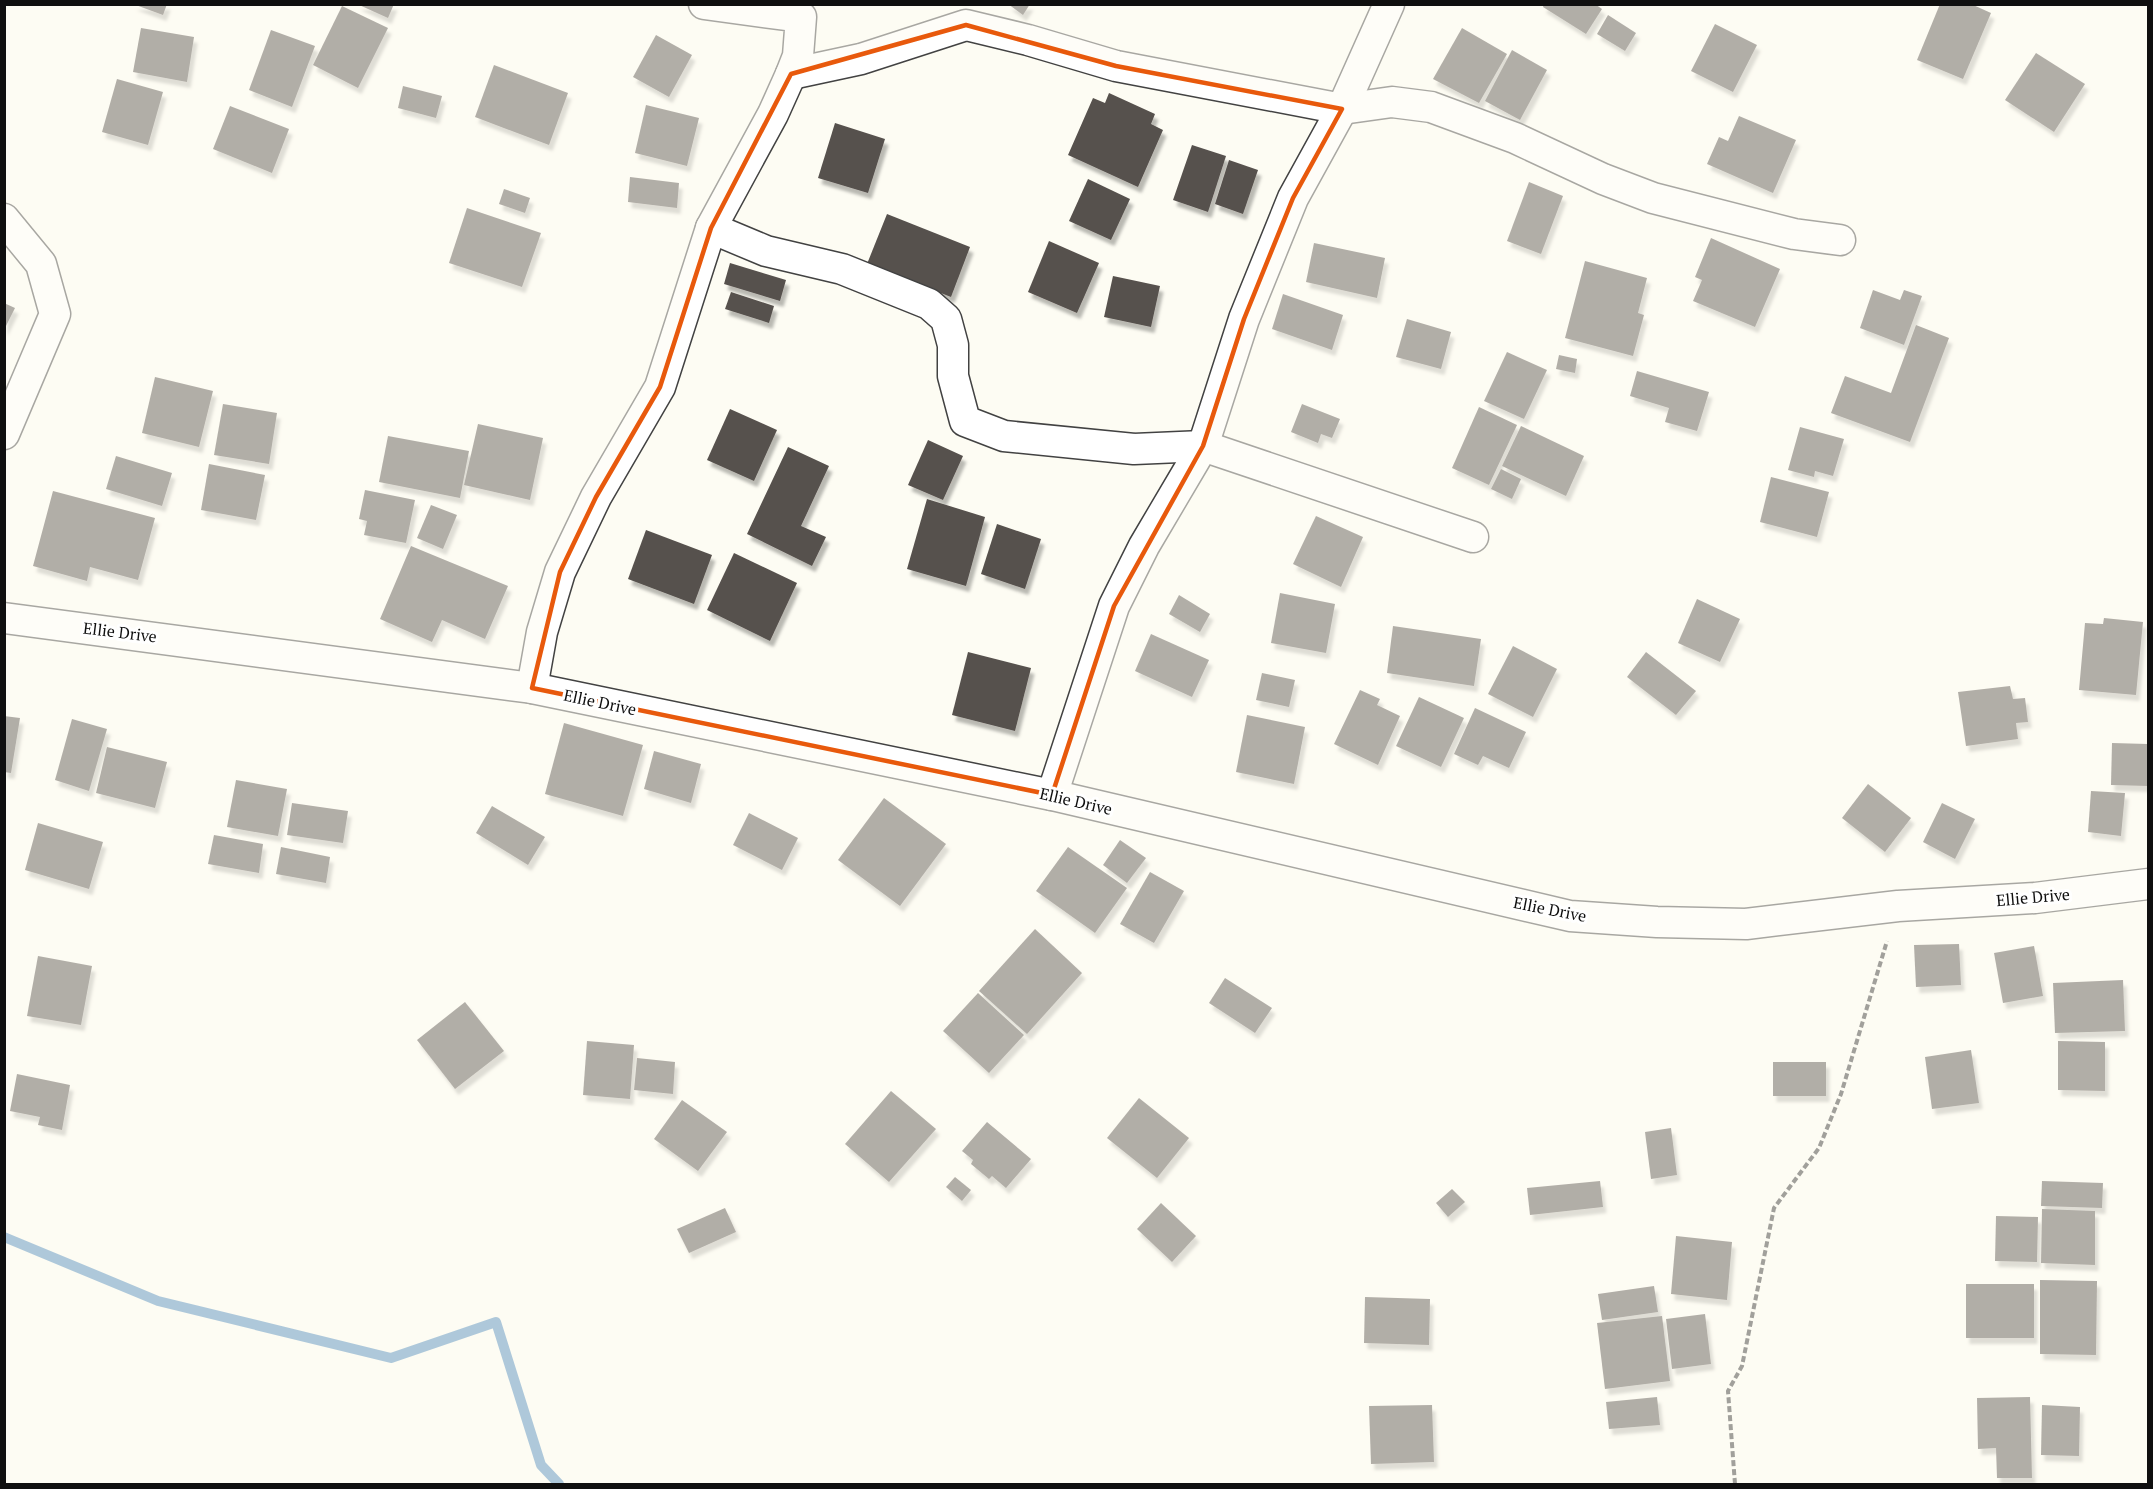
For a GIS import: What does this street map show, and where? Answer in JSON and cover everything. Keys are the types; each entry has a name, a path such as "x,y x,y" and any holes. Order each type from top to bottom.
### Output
{"street":[{"path":"532,688 542,632 560,572 596,497 660,387 711,228 773,114 798,56 806,11 705,4"},
{"path":"1052,795 1114,606 1144,546 1203,446 1244,319 1293,198 1342,108 1389,4"},
{"path":"791,74 861,58 966,25 1028,40 1116,66 1342,108 1392,102 1431,107 1515,138 1603,179 1653,198 1794,234 1840,240"},
{"path":"4,219 40,264 55,314 4,434"},
{"path":"711,228 766,251 842,269 929,304 946,319 953,345 953,375 965,421 1004,436 1134,449 1203,446 1473,537"},
{"name":"Ellie Drive","path":"4,618 532,688 1052,795 1570,916 1657,922 1746,924 1898,906 2035,898 2148,884"}],"path":[{"path":"1734,1485 1728,1391 1742,1365 1774,1208 1819,1148 1841,1094 1898,906"}],"highlighted area":[{"path":"966,25 1116,66 1342,109 1293,198 1244,319 1203,446 1114,606 1052,795 532,688 560,572 596,497 660,387 711,228 791,74"}],"building":[{"path":"133,4 167,4 163,15"},
{"path":"357,4 394,4 388,18"},
{"path":"1008,4 1030,4 1023,15"},
{"path":"1544,4 1595,4 1602,9 1586,34 1543,7"},
{"path":"1940,4 1971,4 1991,13 1963,79 1917,60"},
{"path":"342,6 388,28 358,88 313,65"},
{"path":"1608,15 1636,33 1625,51 1597,34"},
{"path":"1715,24 1757,45 1733,92 1691,71"},
{"path":"141,28 194,37 187,82 133,72"},
{"path":"1462,28 1507,54 1479,103 1433,79"},
{"path":"271,30 315,46 292,107 249,90"},
{"path":"656,35 692,55 669,97 633,77"},
{"path":"1512,50 1547,70 1520,120 1485,101"},
{"path":"2036,53 2085,84 2054,132 2005,100"},
{"path":"494,65 568,93 549,145 475,117"},
{"path":"117,79 163,92 148,145 102,132"},
{"path":"403,86 442,96 436,118 398,108"},
{"path":"1109,93 1155,114 1151,124 1163,130 1138,187 1068,155 1093,98 1105,103"},
{"path":"646,105 699,118 687,166 635,153"},
{"path":"230,106 289,129 272,173 213,149"},
{"path":"1739,116 1796,140 1773,193 1707,164 1719,137 1728,141"},
{"path":"835,123 885,139 868,193 818,178"},
{"path":"1192,145 1226,156 1208,212 1173,200"},
{"path":"1229,160 1258,170 1243,214 1215,204"},
{"path":"630,177 679,183 677,208 628,202"},
{"path":"1088,179 1130,199 1111,240 1069,221"},
{"path":"1529,182 1563,196 1541,254 1507,241"},
{"path":"504,189 530,198 525,213 499,204"},
{"path":"467,208 541,233 522,287 449,263"},
{"path":"887,214 970,247 951,297 867,264"},
{"path":"1711,238 1780,269 1755,327 1693,301 1702,280 1695,277"},
{"path":"1049,241 1099,263 1077,313 1028,292"},
{"path":"1314,243 1385,258 1377,298 1306,282"},
{"path":"1585,261 1647,278 1638,313 1644,315 1633,356 1565,338"},
{"path":"730,263 786,280 780,301 724,284"},
{"path":"1113,276 1160,286 1151,327 1104,317"},
{"path":"1873,290 1900,300 1904,290 1922,296 1904,345 1860,328"},
{"path":"731,292 774,306 769,323 725,309"},
{"path":"1283,294 1343,315 1332,350 1272,329"},
{"path":"4,303 15,308 4,330"},
{"path":"1407,319 1451,332 1441,369 1396,357"},
{"path":"1916,325 1949,338 1910,442 1831,413 1845,376 1891,393"},
{"path":"1507,352 1547,370 1524,419 1484,401"},
{"path":"1559,355 1577,359 1575,373 1556,369"},
{"path":"1637,371 1709,392 1697,431 1665,422 1669,408 1630,396"},
{"path":"155,377 213,391 199,447 142,433"},
{"path":"223,404 277,413 269,464 214,455"},
{"path":"1302,404 1340,419 1332,438 1321,434 1318,443 1291,432"},
{"path":"1479,407 1517,425 1489,485 1452,468"},
{"path":"730,409 777,430 754,481 707,460"},
{"path":"478,424 543,438 530,500 464,485"},
{"path":"1521,426 1584,456 1566,496 1502,466"},
{"path":"1800,427 1844,439 1833,476 1815,471 1814,477 1788,470"},
{"path":"388,436 469,451 460,498 379,482"},
{"path":"928,440 963,456 943,500 908,485"},
{"path":"788,447 829,466 801,526 826,537 812,566 747,534"},
{"path":"116,456 172,473 162,506 106,489"},
{"path":"209,464 265,475 256,520 201,510"},
{"path":"1501,469 1521,479 1512,499 1491,489"},
{"path":"1771,477 1829,492 1817,537 1760,522"},
{"path":"365,490 415,500 406,543 364,535 367,521 359,519"},
{"path":"53,491 155,518 138,580 90,567 87,581 33,566"},
{"path":"927,499 985,517 966,586 907,569"},
{"path":"431,505 457,515 443,549 417,538"},
{"path":"1316,516 1363,537 1341,587 1293,564"},
{"path":"997,524 1041,539 1025,589 981,574"},
{"path":"646,530 712,555 694,604 628,579"},
{"path":"411,546 508,586 485,639 442,620 432,642 380,619"},
{"path":"734,553 797,583 770,641 707,610"},
{"path":"1280,593 1335,604 1326,653 1271,643"},
{"path":"1179,595 1210,614 1200,632 1169,614"},
{"path":"1697,599 1740,619 1720,662 1678,643"},
{"path":"2104,618 2143,622 2136,695 2079,690 2085,623 2103,624"},
{"path":"1393,626 1481,639 1474,686 1387,673"},
{"path":"1151,634 1209,660 1192,697 1135,671"},
{"path":"1513,646 1557,669 1533,717 1488,694"},
{"path":"968,652 1031,668 1015,731 952,715"},
{"path":"1646,652 1696,691 1676,715 1627,677"},
{"path":"1262,673 1295,680 1289,707 1256,700"},
{"path":"2010,686 2013,699 2025,698 2028,722 2016,723 2018,739 1966,746 1958,692"},
{"path":"1360,690 1380,699 1377,705 1400,716 1378,765 1334,744"},
{"path":"1419,697 1464,718 1441,767 1396,746"},
{"path":"1475,708 1526,732 1509,768 1483,756 1478,765 1454,754"},
{"path":"1247,715 1305,727 1294,784 1236,772"},
{"path":"4,716 20,718 11,773 4,772"},
{"path":"72,719 107,729 89,791 55,780"},
{"path":"564,723 643,745 623,816 545,794"},
{"path":"2112,743 2148,744 2148,786 2111,785"},
{"path":"107,747 167,762 155,808 96,793"},
{"path":"654,751 701,764 691,803 644,789"},
{"path":"236,780 287,789 278,836 227,827"},
{"path":"1868,784 1911,818 1885,852 1842,818"},
{"path":"2091,791 2125,793 2121,836 2088,832"},
{"path":"884,798 946,844 900,906 838,860"},
{"path":"292,803 348,811 343,843 287,835"},
{"path":"1942,803 1975,819 1955,859 1923,842"},
{"path":"492,806 545,837 528,865 476,833"},
{"path":"749,813 798,838 782,870 733,845"},
{"path":"38,823 103,842 89,889 25,870"},
{"path":"214,835 263,844 259,873 208,864"},
{"path":"1120,840 1146,858 1127,883 1103,865"},
{"path":"281,847 330,857 326,883 276,874"},
{"path":"1068,847 1127,888 1095,933 1036,891"},
{"path":"1150,872 1184,891 1154,943 1120,924"},
{"path":"1035,929 1082,973 1027,1034 979,991"},
{"path":"1959,944 1961,985 1916,987 1914,945"},
{"path":"2034,946 2043,996 2003,1003 1994,953"},
{"path":"38,956 92,966 81,1025 27,1016"},
{"path":"1225,978 1272,1008 1255,1033 1209,1003"},
{"path":"2123,980 2125,1031 2055,1033 2053,983"},
{"path":"978,993 1024,1035 989,1073 943,1031"},
{"path":"465,1002 504,1051 455,1089 417,1040"},
{"path":"587,1041 634,1045 630,1099 583,1095"},
{"path":"2058,1041 2105,1042 2105,1091 2058,1090"},
{"path":"1971,1050 1979,1103 1932,1109 1925,1057"},
{"path":"637,1058 675,1062 673,1094 634,1090"},
{"path":"1773,1062 1826,1062 1826,1096 1773,1096"},
{"path":"17,1074 70,1085 62,1130 38,1125 40,1117 10,1111"},
{"path":"891,1091 936,1129 889,1182 845,1144"},
{"path":"1139,1098 1189,1138 1157,1178 1107,1138"},
{"path":"682,1100 727,1132 698,1171 654,1139"},
{"path":"987,1122 1031,1159 1006,1188 992,1176 989,1179 971,1164 973,1160 962,1151"},
{"path":"1671,1128 1677,1175 1651,1179 1645,1132"},
{"path":"955,1177 971,1190 962,1201 946,1187"},
{"path":"1600,1181 1603,1207 1530,1215 1527,1188"},
{"path":"2042,1181 2103,1183 2102,1208 2041,1206"},
{"path":"1452,1189 1465,1202 1448,1217 1436,1203"},
{"path":"1161,1203 1196,1236 1172,1262 1137,1229"},
{"path":"725,1208 736,1232 689,1253 677,1229"},
{"path":"2042,1209 2095,1211 2095,1265 2041,1263"},
{"path":"1996,1216 2038,1217 2037,1262 1995,1261"},
{"path":"1676,1236 1732,1242 1727,1300 1671,1294"},
{"path":"2040,1280 2097,1281 2096,1355 2040,1354"},
{"path":"1966,1284 2034,1284 2034,1338 1966,1338"},
{"path":"1654,1286 1658,1312 1602,1320 1598,1294"},
{"path":"1365,1297 1430,1299 1429,1345 1364,1343"},
{"path":"1705,1314 1711,1364 1672,1369 1666,1319"},
{"path":"1662,1316 1670,1381 1605,1389 1597,1323"},
{"path":"1657,1397 1660,1425 1609,1429 1606,1402"},
{"path":"2030,1397 2032,1478 1997,1478 1996,1448 1978,1449 1977,1398"},
{"path":"1432,1405 1434,1462 1371,1464 1369,1406"},
{"path":"2042,1405 2080,1407 2079,1456 2041,1455"}],"waterway":[{"path":"4,1237 158,1301 391,1358 496,1322 541,1465 559,1484"}]}
